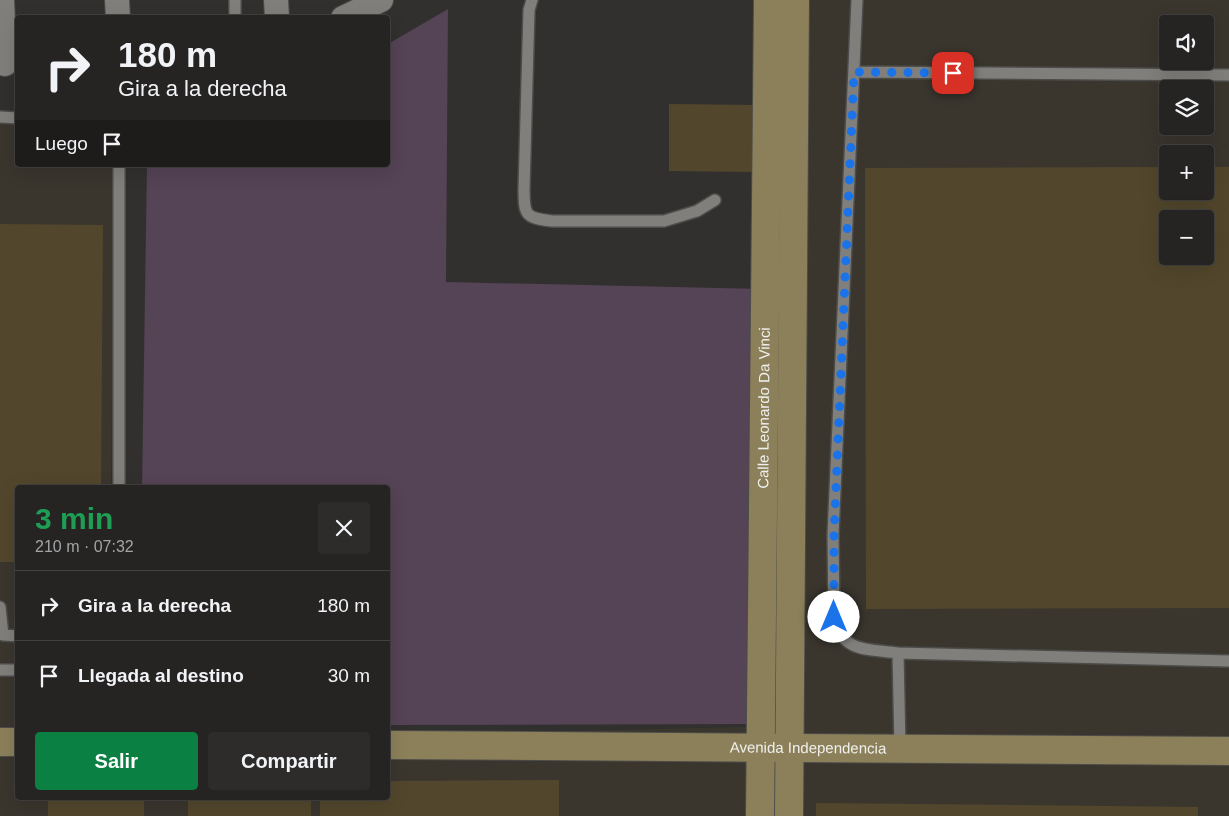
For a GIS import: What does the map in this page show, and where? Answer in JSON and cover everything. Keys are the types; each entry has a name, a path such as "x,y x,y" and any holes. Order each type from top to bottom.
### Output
{"main road":[{"name":"Calle Leonardo Da Vinci","path":"760,816 759,748 768,0"},
{"name":"Calle Leonardo Da Vinci","path":"790,816 795,0"},
{"path":"0,742 15,742"},
{"name":"Avenida Independencia","path":"390,745 1229,751"}],"street":[{"path":"2,0 8,65"},
{"path":"117,0 118,15"},
{"path":"276,0 277,15"},
{"path":"349,15 381,0"}],"lane":[{"path":"235,0 235,15"},
{"path":"532,0 529,10 524,189 524,208 527,214 536,219 552,220 664,221 697,211 715,200"},
{"path":"857,0 834,535 834,617 836,628 841,636 855,647 898,654 1229,661"},
{"path":"854,72 1229,75"},
{"path":"0,117 15,118"},
{"path":"119,167 119,485"},
{"path":"0,607 2,635 15,636"},
{"path":"898,654 900,749"},
{"path":"0,670 15,670"}],"shaded area":[{"path":"798,0 1229,0 1229,816 0,816 0,119 15,120 15,167 114,167 111,485 15,485 15,800 390,800 390,735 791,726"},
{"path":"448,9 446,282 764,289 756,724 390,725 390,485 142,485 147,167 390,167 390,43"}],"building":[{"path":"669,104 757,105 756,172 669,171"},
{"path":"1159,167 1159,200 1214,200 1214,167 1229,167 1229,608 866,609 865,168"},
{"path":"0,224 103,225 101,485 15,485 15,562 0,562"},
{"path":"559,780 559,816 320,816 320,800 390,800 390,781"},
{"path":"48,800 144,800 144,816 48,816"},
{"path":"188,800 311,800 311,816 188,816"},
{"path":"816,803 1198,807 1198,816 816,816"}],"route":[{"path":"834,617 834,535 854,72 953,73"}]}
